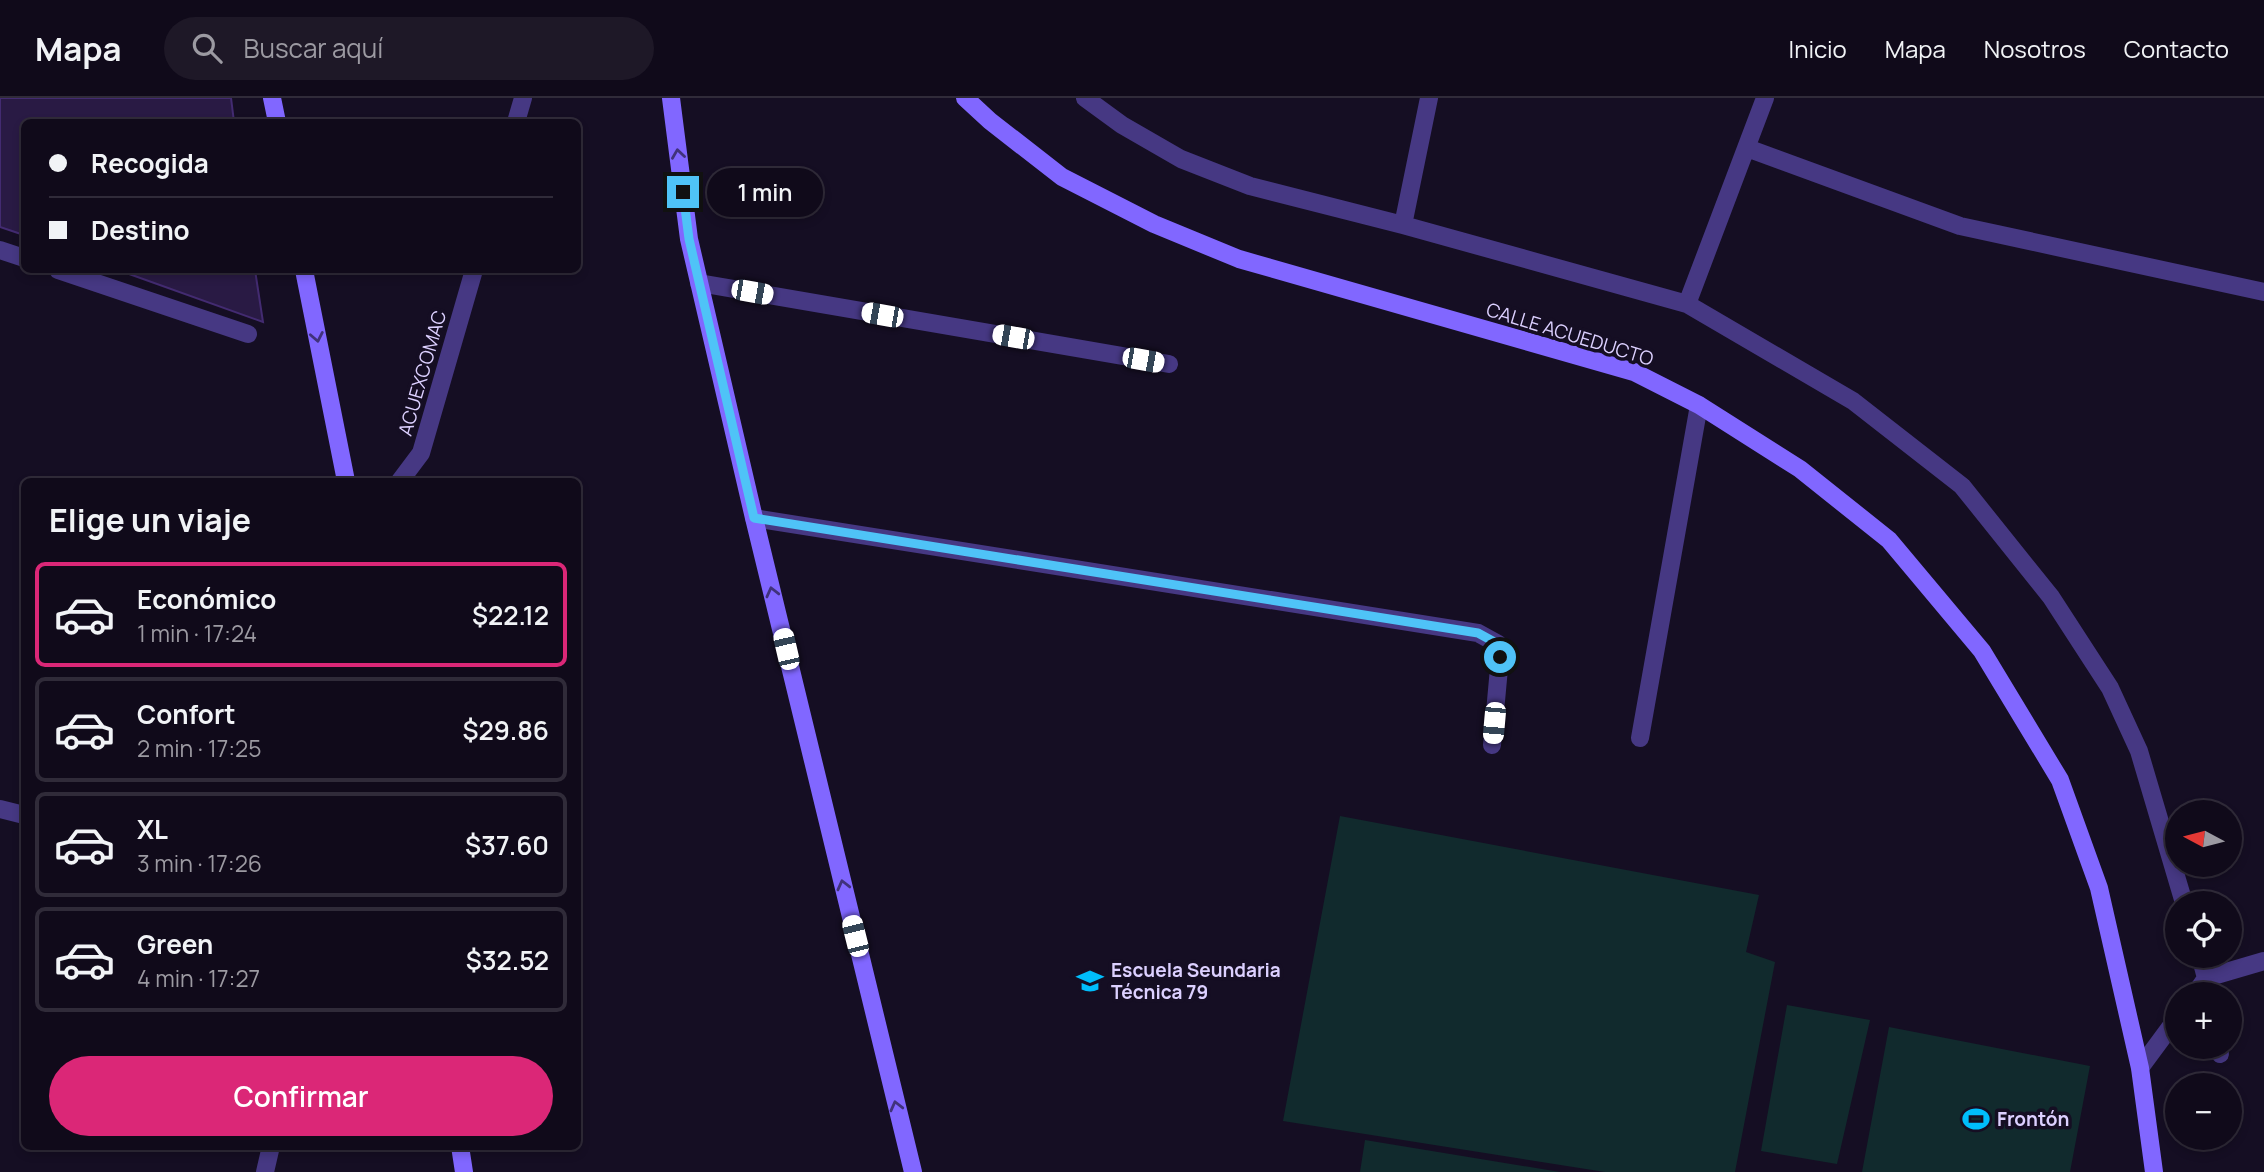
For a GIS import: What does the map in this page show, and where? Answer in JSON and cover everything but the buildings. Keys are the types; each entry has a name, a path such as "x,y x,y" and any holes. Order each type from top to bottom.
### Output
{"street":[{"path":"272,98 276,119"},
{"path":"517,119 523,98"},
{"path":"671,98 689,239 699,284 912,1172"},
{"name":"CALLE ACUEDUCTO","path":"965,98 1062,177 1154,224 1239,259 1634,372 1699,405 1800,469 1889,540 1982,651 2060,780 2099,888 2140,1068 2154,1172"},
{"path":"1085,98 1122,125 1181,159 1250,187 1403,225 1687,304 1853,401 1962,486 2051,597 2110,688 2139,751 2180,891"},
{"path":"1403,225 1429,98"},
{"path":"1687,304 1765,98"},
{"path":"1747,148 1960,226 2264,292"},
{"path":"0,250 21,257"},
{"path":"67,273 248,334"},
{"path":"305,273 345,478"},
{"name":"ACUEXCOMAC","path":"402,478 421,453 473,273"},
{"path":"699,284 1169,364"},
{"path":"1640,738 1699,405"},
{"path":"754,518 1478,633 1498,644 1500,657 1492,745"},
{"path":"0,809 21,814"},
{"path":"2217,982 2264,961"},
{"path":"2140,1068 2165,1034"},
{"path":"265,1172 270,1150"},
{"path":"461,1150 464,1172"}],"green space":[{"path":"1340,816 1759,895 1746,952 1775,962 1735,1172 1605,1172 1283,1121"},
{"path":"1787,1005 1870,1020 1837,1164 1761,1151"},
{"name":"Frontón","path":"1889,1027 2090,1066 2070,1172 1862,1172"},
{"path":"1365,1140 1560,1172 1360,1172"}],"place":[{"name":"Escuela Seundaria Técnica 79","path":"1090,981"},
{"name":"Frontón","path":"1976,1119"}],"route":[{"path":"683,192 689,239 754,518 1478,633 1498,644 1500,657"}]}
